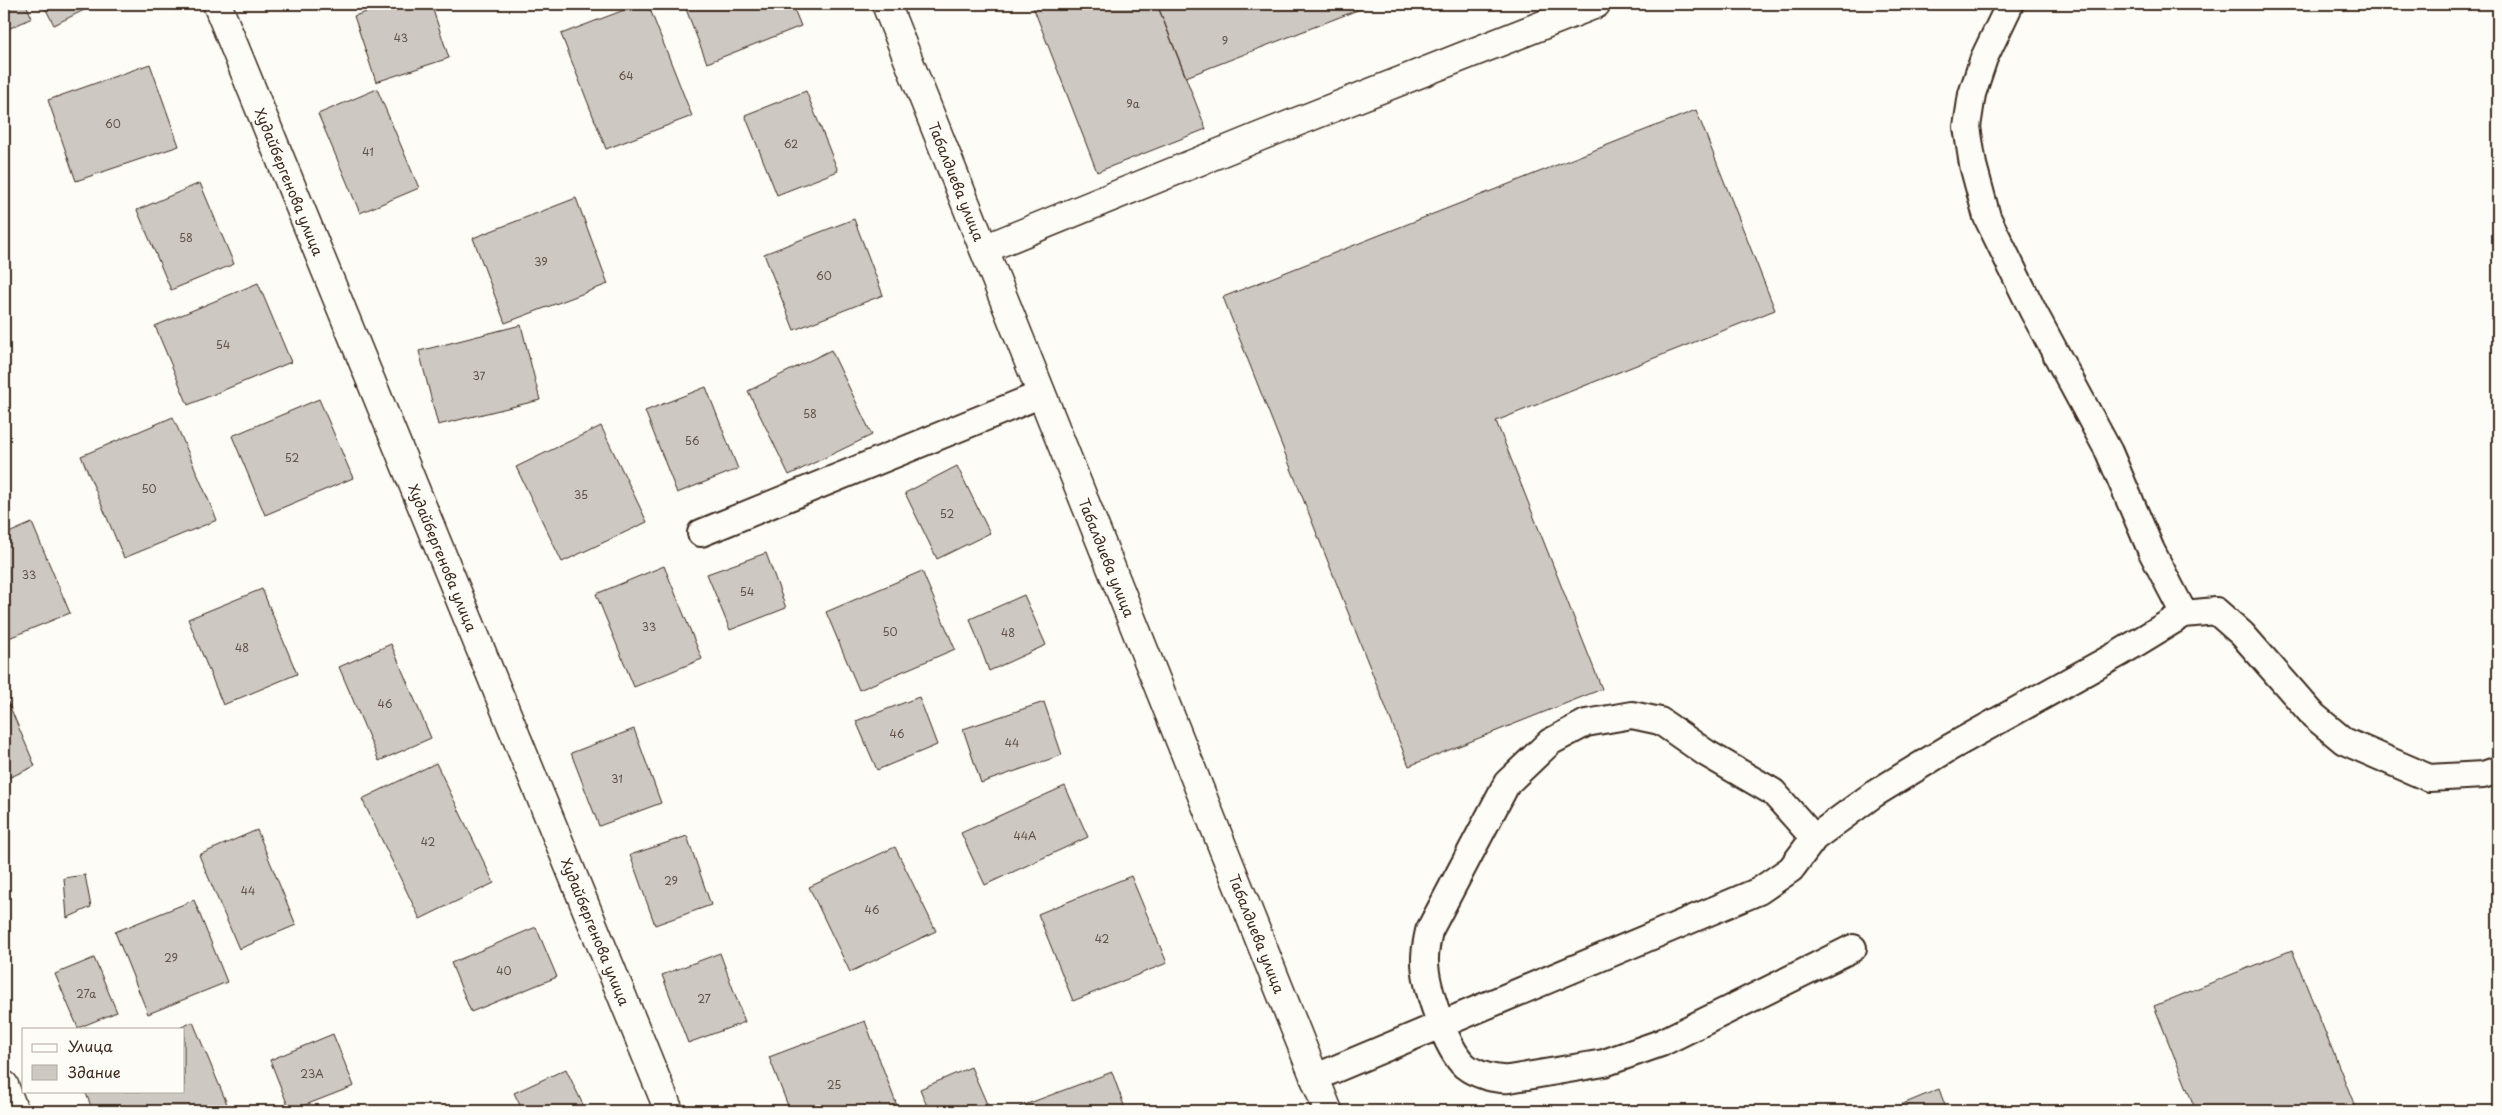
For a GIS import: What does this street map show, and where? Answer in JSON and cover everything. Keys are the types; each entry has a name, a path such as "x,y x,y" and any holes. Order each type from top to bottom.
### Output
{"street":[{"name":"Худайбергенова улица","path":"217,4 669,1111"},
{"name":"Табалдиева улица","path":"886,4 1328,1111"},
{"path":"984,250 1262,136 1596,4"},
{"path":"4,1085 14,1111"}],"lane":[{"path":"2010,4 1984,58 1972,94 1967,127 1973,165 1986,217 2032,311 2109,452 2151,550 2184,614"},
{"path":"701,533 1042,394"},
{"path":"1314,1078 1759,892 1790,869 1814,838 1874,794 1949,748 2120,653 2184,614 2216,611 2242,634 2314,716 2344,741 2429,778 2483,775 2498,770"},
{"path":"1814,838 1773,792 1706,753 1660,722 1632,715 1586,724 1550,742 1507,783 1429,931 1425,958 1429,990 1451,1048 1466,1067 1497,1080 1604,1063 1661,1042 1853,948"}],"building":[{"path":"4,4 26,4 32,18 4,31"},
{"path":"43,4 96,4 54,25"},
{"path":"391,4 431,4 449,58 376,82 354,16"},
{"path":"640,4 648,4 692,116 606,149 561,34"},
{"path":"684,4 792,4 801,26 707,63"},
{"path":"1032,4 1157,4 1206,129 1097,172"},
{"path":"1157,4 1373,4 1186,77"},
{"path":"150,64 179,146 76,181 48,100"},
{"path":"377,89 419,188 360,213 318,114"},
{"path":"806,91 838,171 777,195 745,115"},
{"path":"1696,110 1775,310 1496,421 1602,689 1409,766 1223,297"},
{"path":"4,168 10,183 4,185"},
{"path":"200,183 234,264 171,290 137,210"},
{"path":"576,198 608,284 505,323 473,238"},
{"path":"854,219 883,295 794,330 764,254"},
{"path":"258,283 291,362 188,405 155,326"},
{"path":"521,325 540,400 438,425 419,351"},
{"path":"831,350 872,435 789,475 748,391"},
{"path":"706,387 738,469 677,493 645,411"},
{"path":"319,399 353,478 265,515 232,436"},
{"path":"173,417 217,520 124,558 81,456"},
{"path":"601,426 647,522 562,562 516,467"},
{"path":"957,466 990,533 937,559 905,493"},
{"path":"32,523 70,613 4,640 4,535"},
{"path":"766,553 786,608 730,630 707,574"},
{"path":"664,566 702,659 634,687 596,594"},
{"path":"922,571 955,649 859,690 826,612"},
{"path":"262,589 297,674 223,705 188,619"},
{"path":"1024,595 1046,645 989,671 970,619"},
{"path":"391,644 431,738 379,761 339,667"},
{"path":"919,697 937,745 877,770 856,721"},
{"path":"7,700 35,766 4,780 4,701"},
{"path":"1044,702 1062,755 981,783 963,729"},
{"path":"634,729 661,803 599,826 571,753"},
{"path":"436,763 494,883 420,919 362,799"},
{"path":"1065,786 1088,837 985,885 961,833"},
{"path":"257,830 296,925 239,949 199,855"},
{"path":"687,836 711,905 655,925 630,855"},
{"path":"895,847 936,931 850,972 809,887"},
{"path":"85,875 91,907 67,918 64,878"},
{"path":"1131,876 1167,963 1073,1001 1038,914"},
{"path":"194,900 227,982 148,1014 115,932"},
{"path":"536,927 557,977 471,1012 451,963"},
{"path":"2292,950 2357,1111 2196,1111 2154,1006"},
{"path":"720,953 745,1022 688,1043 662,975"},
{"path":"94,958 117,1012 78,1028 55,974"},
{"path":"865,1021 899,1111 790,1111 769,1057"},
{"path":"193,1022 230,1111 93,1111 85,1092 185,1092 185,1028 179,1028"},
{"path":"333,1034 354,1086 290,1111 270,1060"},
{"path":"971,1067 990,1111 929,1111 920,1089"},
{"path":"566,1069 586,1111 523,1111 514,1093"},
{"path":"1112,1072 1126,1111 1021,1111 1019,1107"},
{"path":"1939,1089 1947,1111 1886,1111"}]}
